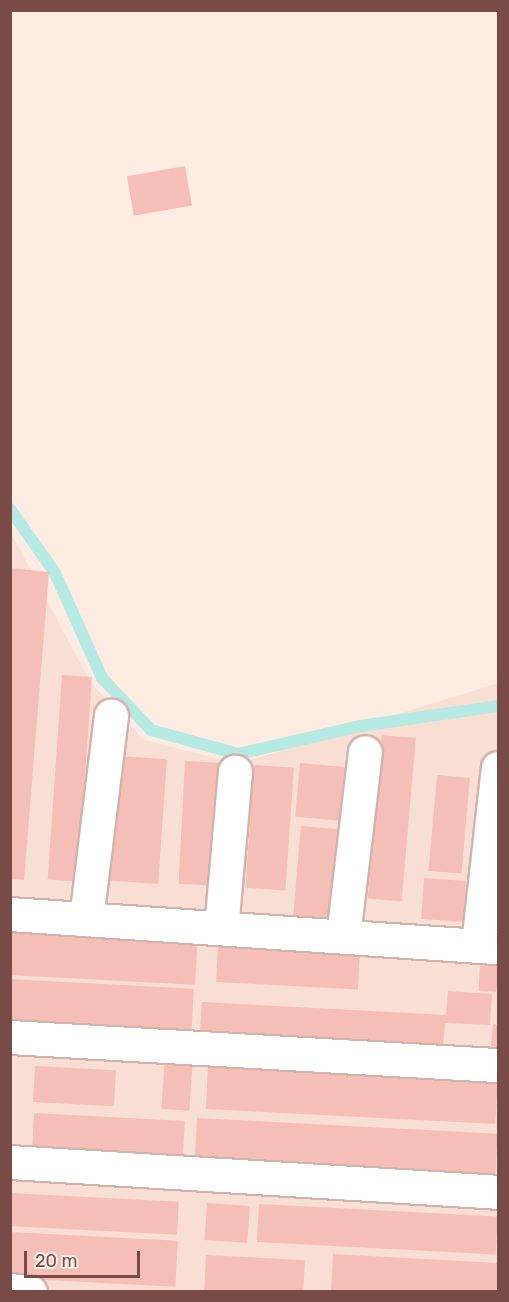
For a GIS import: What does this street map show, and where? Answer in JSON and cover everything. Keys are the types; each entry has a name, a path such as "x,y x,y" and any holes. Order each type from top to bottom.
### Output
{"street":[{"path":"87,919 111,716"},
{"path":"343,936 365,752"},
{"path":"10,914 488,946 498,768"},
{"path":"221,928 235,772"},
{"path":"10,1036 498,1065"},
{"path":"10,1162 498,1192"},
{"path":"10,1290 30,1292"}],"shaded area":[{"path":"10,531 91,683 144,740 238,764 498,683 498,1291 11,1291"}],"building":[{"path":"185,166 192,205 134,216 127,176"},
{"path":"10,568 49,572 24,880 10,879"},
{"path":"62,675 92,677 78,882 48,880"},
{"path":"382,735 416,738 402,901 368,898"},
{"path":"119,756 167,759 158,884 110,881"},
{"path":"185,761 220,763 214,886 179,884"},
{"path":"300,763 349,767 344,821 295,817"},
{"path":"254,765 294,768 285,890 245,888"},
{"path":"437,775 470,778 462,874 429,871"},
{"path":"301,826 339,829 331,922 293,919"},
{"path":"424,878 466,881 463,922 421,919"},
{"path":"10,925 198,935 195,985 10,975"},
{"path":"218,945 360,952 358,989 216,982"},
{"path":"480,964 498,965 497,992 479,991"},
{"path":"10,979 194,989 191,1041 10,1031"},
{"path":"448,991 492,994 490,1025 445,1023 442,1059 199,1045 202,1002 446,1015"},
{"path":"493,1024 498,1025 498,1058 490,1057"},
{"path":"165,1056 193,1058 189,1111 161,1109"},
{"path":"35,1066 116,1070 114,1106 33,1102"},
{"path":"208,1067 498,1082 495,1124 206,1109"},
{"path":"34,1113 185,1121 183,1157 32,1149"},
{"path":"197,1118 498,1134 495,1178 195,1162"},
{"path":"10,1193 179,1202 177,1235 10,1226"},
{"path":"207,1203 250,1206 247,1243 204,1240"},
{"path":"259,1204 498,1217 496,1254 257,1242"},
{"path":"10,1232 178,1241 175,1287 10,1278"},
{"path":"333,1254 498,1263 498,1292 331,1292"},
{"path":"206,1255 305,1260 303,1292 204,1291"}],"waterway":[{"path":"10,509 55,573 102,678 151,730 238,754 360,726 498,706"}]}
